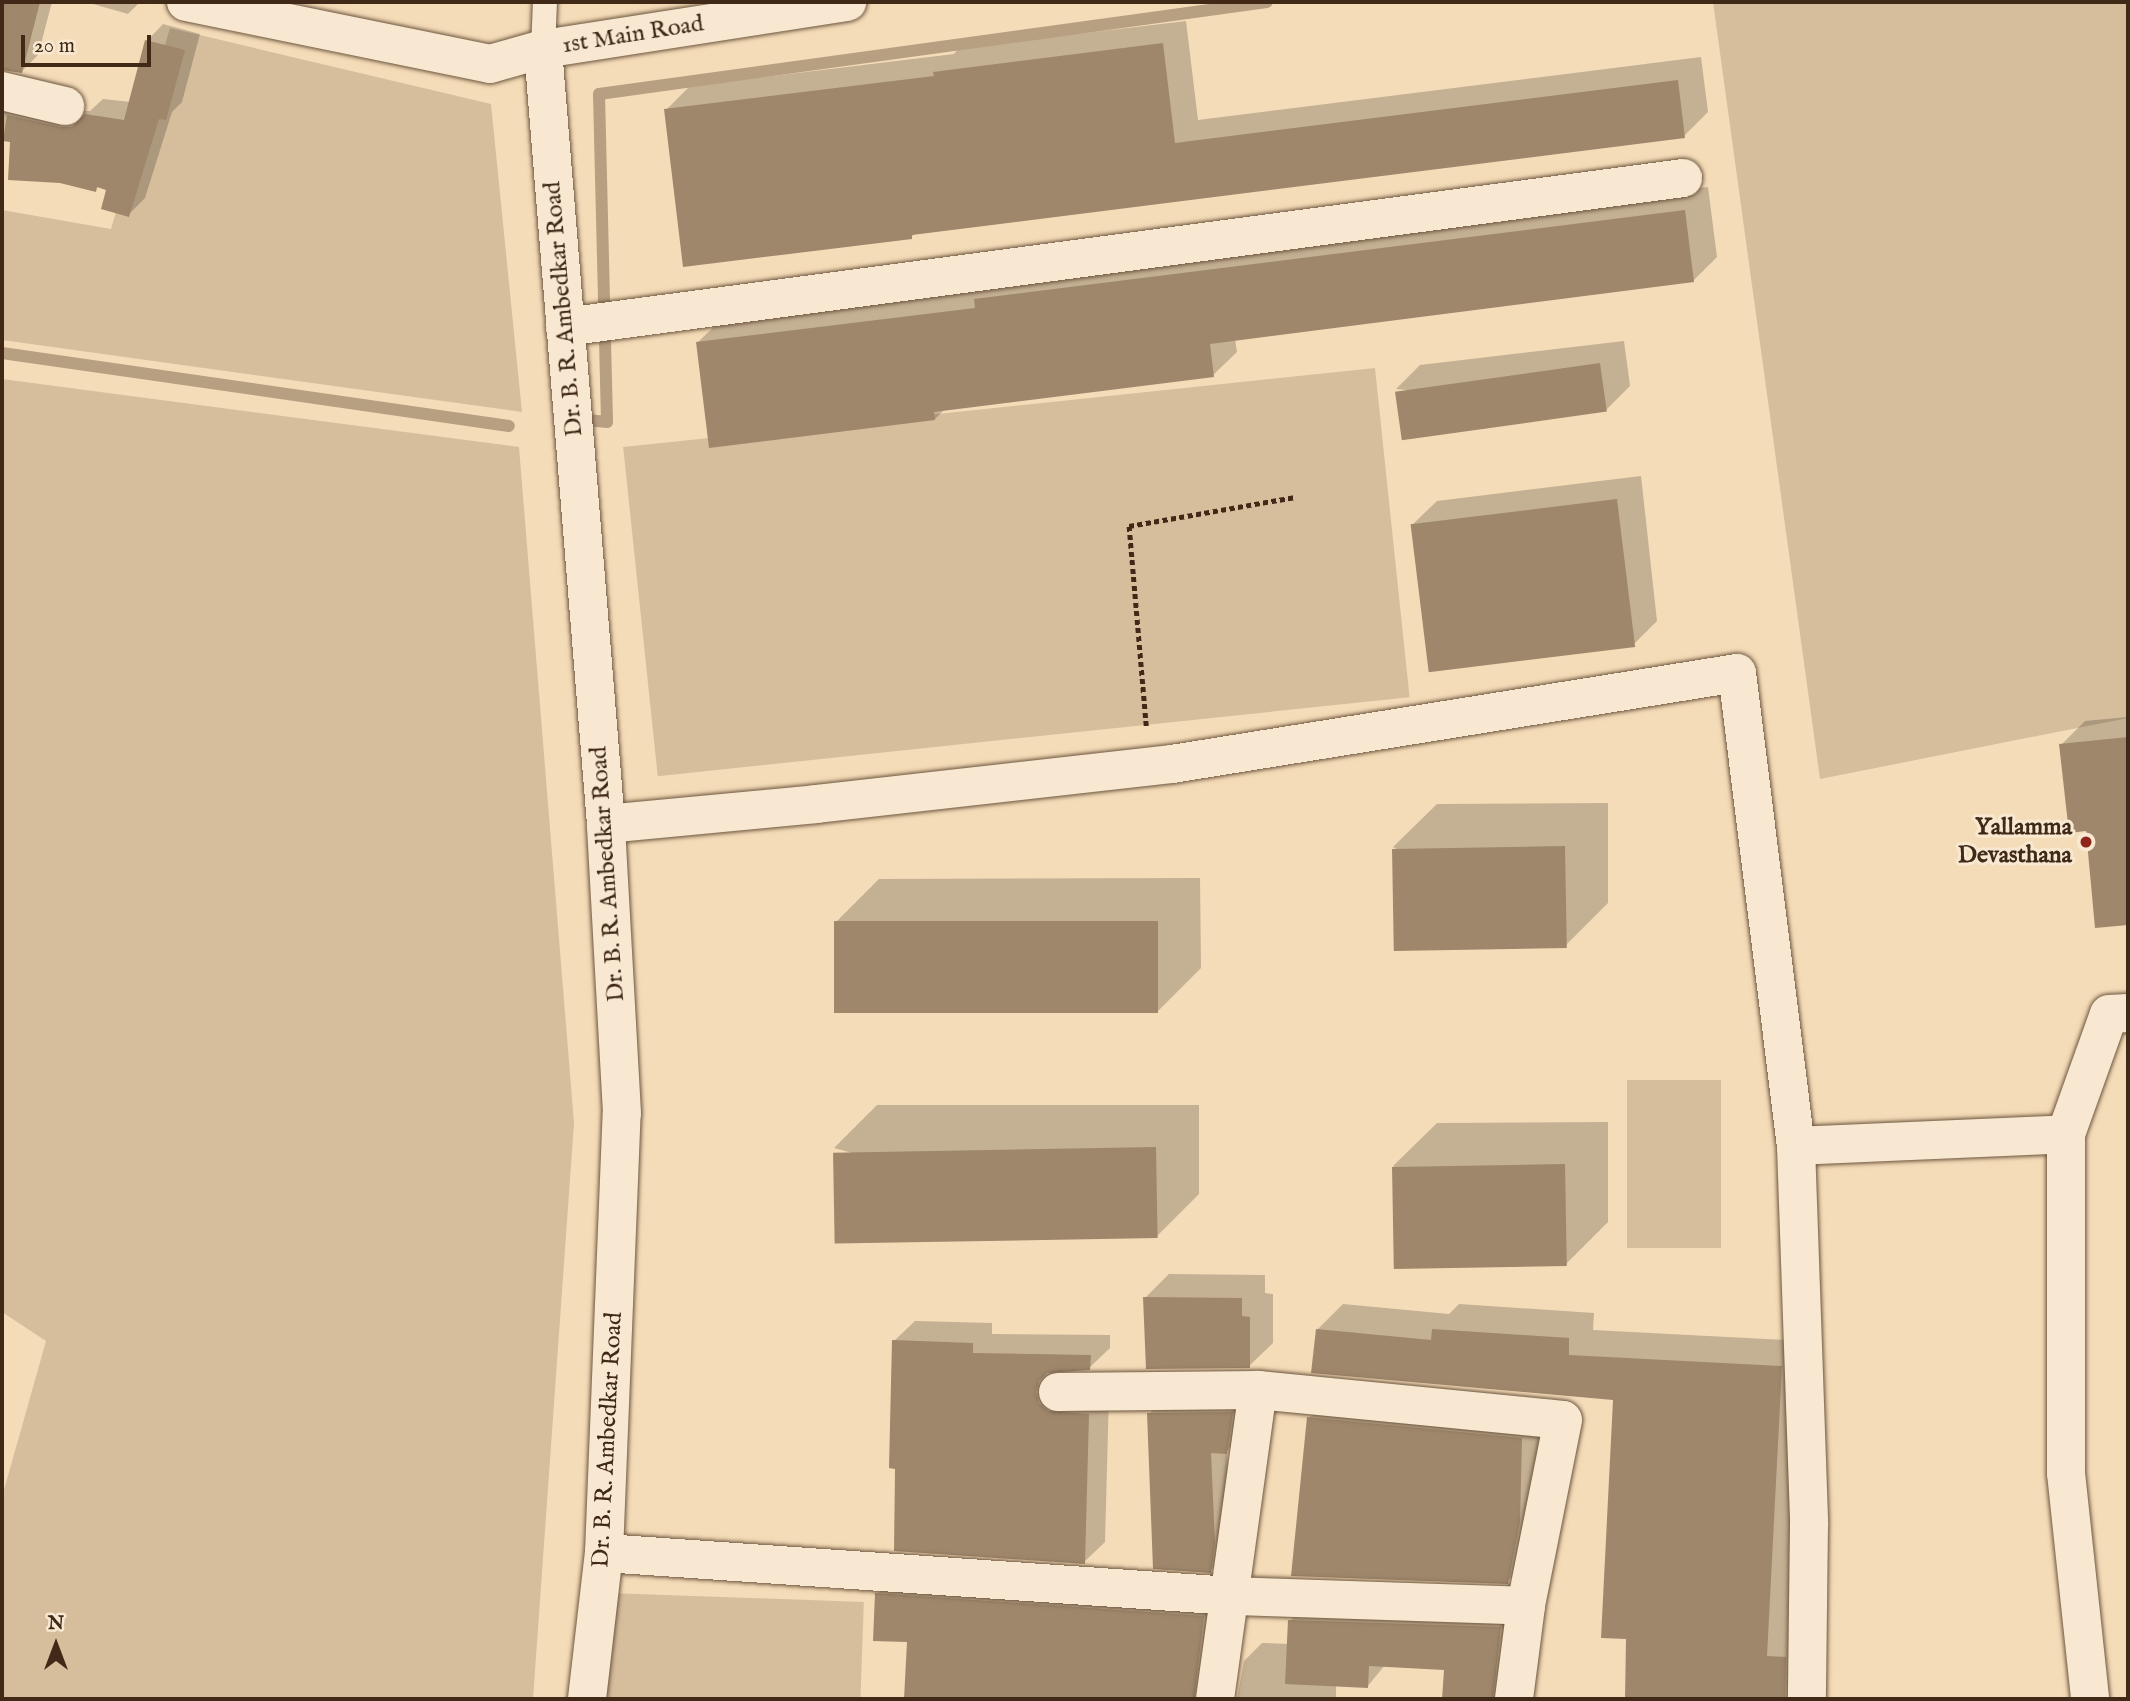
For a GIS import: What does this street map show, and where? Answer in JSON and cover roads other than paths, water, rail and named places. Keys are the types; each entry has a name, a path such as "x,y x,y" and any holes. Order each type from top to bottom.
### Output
{"street":[{"name":"1st Main Road","path":"187,2 490,64 543,49 847,2"},
{"name":"Dr. B. R. Ambedkar Road","path":"543,49 606,824 622,1113 604,1553 587,1699"},
{"path":"2,91 65,106"},
{"path":"565,327 1683,178"},
{"path":"606,824 816,804 1172,764 1737,673 1796,1146 1809,1525 1807,1699"},
{"path":"2090,1699 2066,1473 2066,1134 2109,1014 2128,1013"},
{"path":"1796,1146 2066,1134"},
{"path":"1215,1699 1232,1596 1258,1390"},
{"path":"1058,1392 1258,1390 1563,1420 1526,1606 1514,1699"},
{"path":"604,1553 1232,1596 1526,1606"}],"lane":[{"path":"543,49 545,2"}],"waterway":[{"path":"578,419 607,422 599,94 1267,2"},
{"path":"2,353 509,426"}],"place":[{"name":"Yallamma Devasthana","path":"2086,842"}]}
